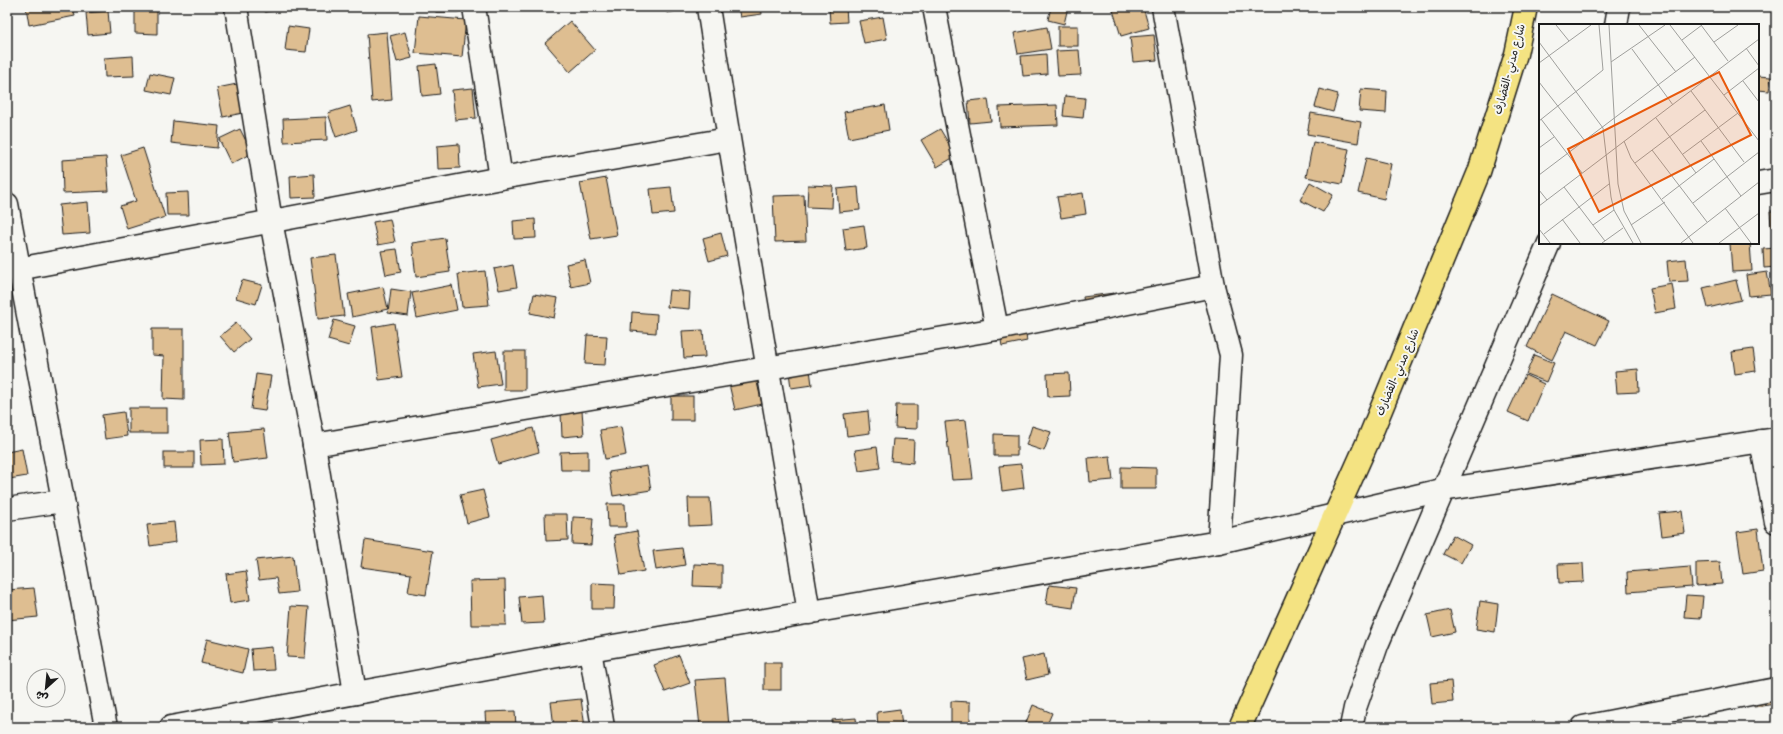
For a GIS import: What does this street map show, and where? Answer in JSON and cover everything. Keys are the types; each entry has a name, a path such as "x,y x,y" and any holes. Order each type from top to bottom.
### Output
{"highway":[{"name":"شارع مدني -القضارف","path":"1240,727 1368,441 1480,172 1516,54 1526,7"}],"street":[{"path":"236,7 271,221 314,445 355,693"},
{"path":"474,7 500,178"},
{"path":"708,7 728,139 769,368 809,613"},
{"path":"934,7 997,329"},
{"path":"1163,7 1213,286 1230,354 1219,542"},
{"path":"1616,24 1620,7"},
{"path":"18,269 500,178 728,139"},
{"path":"1759,183 1776,180"},
{"path":"7,204 18,269 106,727"},
{"path":"1351,727 1355,708 1377,645 1442,490 1549,244"},
{"path":"314,445 997,329 1213,286"},
{"path":"171,727 590,650 1219,542 1442,490 1769,440 1776,522"},
{"path":"7,509 63,501"},
{"path":"590,650 603,727"},
{"path":"1583,727 1776,689"}],"building":[{"path":"26,7 73,7 75,16 29,25"},
{"path":"264,7 287,7 288,8 265,12"},
{"path":"436,7 458,7 458,12 436,12"},
{"path":"665,7 692,7 692,8 667,13"},
{"path":"738,7 761,7 762,14 740,17"},
{"path":"829,7 846,7 847,22 830,23"},
{"path":"1051,7 1068,7 1064,24 1048,20"},
{"path":"1112,7 1143,7 1149,28 1121,36"},
{"path":"135,9 157,9 157,34 135,33"},
{"path":"108,11 110,33 88,35 86,13"},
{"path":"419,16 466,20 462,57 415,53"},
{"path":"883,17 887,39 864,43 859,21"},
{"path":"570,21 595,50 570,72 545,43"},
{"path":"288,26 309,29 306,52 285,50"},
{"path":"1058,26 1078,26 1078,46 1058,46"},
{"path":"1047,27 1051,49 1018,54 1014,33"},
{"path":"387,32 392,100 372,102 367,34"},
{"path":"405,32 412,58 397,62 390,36"},
{"path":"1154,35 1157,60 1133,62 1130,37"},
{"path":"1079,50 1081,75 1058,76 1056,51"},
{"path":"1046,54 1047,74 1023,76 1021,56"},
{"path":"133,56 134,76 105,77 104,58"},
{"path":"436,64 440,94 422,96 419,66"},
{"path":"150,73 175,78 171,95 146,90"},
{"path":"1759,76 1771,77 1769,91 1759,90"},
{"path":"237,84 243,113 223,117 217,88"},
{"path":"473,88 476,118 455,120 452,90"},
{"path":"1320,89 1338,94 1333,112 1315,107"},
{"path":"1361,89 1387,91 1386,113 1359,111"},
{"path":"1065,96 1085,98 1083,118 1063,116"},
{"path":"988,99 991,121 970,123 968,101"},
{"path":"885,105 889,130 849,138 844,112"},
{"path":"1057,105 1058,125 1000,127 999,107"},
{"path":"350,106 357,130 336,137 328,113"},
{"path":"1311,113 1361,122 1358,143 1307,134"},
{"path":"326,117 327,140 284,142 283,119"},
{"path":"173,121 219,126 217,148 171,143"},
{"path":"240,129 252,153 231,164 219,139"},
{"path":"940,129 956,156 937,167 921,140"},
{"path":"1313,142 1349,149 1342,184 1306,177"},
{"path":"459,144 460,168 438,169 437,146"},
{"path":"143,148 165,217 127,229 120,206 136,201 121,155"},
{"path":"106,157 109,191 63,193 62,160"},
{"path":"1366,158 1391,164 1384,199 1358,193"},
{"path":"314,174 315,197 291,198 290,176"},
{"path":"606,178 617,235 591,239 580,183"},
{"path":"1310,182 1333,195 1323,212 1300,200"},
{"path":"808,185 833,186 832,208 807,207"},
{"path":"671,187 674,213 653,215 650,189"},
{"path":"858,187 860,210 839,212 837,189"},
{"path":"188,192 189,215 167,215 166,193"},
{"path":"1083,193 1086,214 1061,218 1057,197"},
{"path":"804,195 806,241 775,242 773,196"},
{"path":"88,202 90,233 62,235 59,205"},
{"path":"1770,211 1776,211 1776,226 1771,227"},
{"path":"390,219 395,242 378,245 373,222"},
{"path":"535,219 536,238 514,239 513,221"},
{"path":"864,225 867,248 846,251 843,228"},
{"path":"721,233 727,256 709,261 703,238"},
{"path":"445,238 450,272 416,277 412,243"},
{"path":"1730,244 1750,244 1752,271 1732,272"},
{"path":"1776,248 1776,267 1764,268 1763,249"},
{"path":"397,249 401,272 386,275 381,251"},
{"path":"336,255 344,316 318,319 310,258"},
{"path":"1686,259 1688,281 1669,282 1667,261"},
{"path":"585,260 590,283 571,287 566,264"},
{"path":"513,265 517,287 499,290 494,269"},
{"path":"485,271 489,305 462,307 458,274"},
{"path":"1767,272 1771,294 1749,296 1746,275"},
{"path":"242,280 262,285 256,304 236,298"},
{"path":"1736,280 1741,300 1708,308 1703,288"},
{"path":"1672,284 1676,309 1655,313 1650,288"},
{"path":"452,285 457,310 417,318 412,293"},
{"path":"383,287 388,309 352,317 348,294"},
{"path":"391,289 411,292 408,316 388,313"},
{"path":"669,290 690,292 689,309 667,307"},
{"path":"1114,293 1117,310 1086,315 1083,297"},
{"path":"534,294 558,298 554,318 530,313"},
{"path":"1552,294 1609,321 1597,345 1566,331 1552,360 1527,347"},
{"path":"632,312 657,314 656,333 631,331"},
{"path":"1023,319 1027,341 1002,346 998,323"},
{"path":"334,320 355,326 349,346 328,340"},
{"path":"236,323 250,339 234,352 220,336"},
{"path":"394,323 402,377 379,380 372,327"},
{"path":"152,329 184,329 184,400 163,399 164,356 152,355"},
{"path":"703,330 705,357 684,358 682,331"},
{"path":"587,335 607,336 605,365 585,364"},
{"path":"1753,349 1756,371 1735,374 1732,352"},
{"path":"496,351 501,384 478,387 473,354"},
{"path":"504,351 525,351 525,390 504,390"},
{"path":"808,354 812,385 791,388 787,356"},
{"path":"1534,355 1554,363 1546,382 1526,374"},
{"path":"1638,369 1639,392 1617,393 1615,371"},
{"path":"1069,373 1070,396 1048,397 1047,374"},
{"path":"256,374 271,376 265,411 251,409"},
{"path":"1525,375 1544,384 1528,421 1508,412"},
{"path":"756,378 762,404 735,410 729,384"},
{"path":"671,396 693,396 693,420 671,420"},
{"path":"896,405 917,405 917,429 895,428"},
{"path":"129,408 167,408 167,433 129,433"},
{"path":"582,411 584,435 562,437 561,413"},
{"path":"868,411 870,433 847,436 844,414"},
{"path":"124,412 127,436 105,439 102,415"},
{"path":"966,420 973,479 952,480 945,422"},
{"path":"1032,426 1051,432 1044,451 1026,445"},
{"path":"621,427 626,455 605,459 600,430"},
{"path":"533,428 539,452 498,464 491,440"},
{"path":"264,429 268,458 233,462 229,432"},
{"path":"994,434 1017,435 1017,456 994,456"},
{"path":"223,439 224,464 201,465 200,440"},
{"path":"893,439 914,440 913,463 891,461"},
{"path":"877,447 880,468 859,471 855,450"},
{"path":"22,449 27,476 9,479 7,452"},
{"path":"588,451 588,470 561,470 560,452"},
{"path":"164,452 194,452 194,468 164,468"},
{"path":"1110,456 1113,480 1090,482 1088,458"},
{"path":"1021,464 1024,488 1002,491 999,466"},
{"path":"647,466 651,490 613,496 609,472"},
{"path":"1121,467 1156,468 1156,489 1121,489"},
{"path":"483,490 490,517 467,523 460,495"},
{"path":"688,498 710,498 712,525 689,526"},
{"path":"607,504 625,504 626,527 608,527"},
{"path":"1682,511 1685,533 1662,536 1659,513"},
{"path":"545,514 567,514 568,540 546,541"},
{"path":"573,517 593,518 591,545 572,544"},
{"path":"174,522 176,542 150,546 147,525"},
{"path":"1758,529 1763,571 1743,574 1737,532"},
{"path":"637,531 644,571 621,575 614,535"},
{"path":"1453,535 1471,545 1461,563 1443,554"},
{"path":"365,540 433,551 426,595 408,592 411,574 361,567"},
{"path":"682,548 685,565 656,570 653,551"},
{"path":"293,556 297,592 279,594 276,578 259,580 256,560"},
{"path":"1720,562 1722,584 1696,586 1696,563"},
{"path":"1583,563 1584,582 1559,583 1558,564"},
{"path":"694,564 722,565 722,587 693,586"},
{"path":"1690,567 1692,587 1628,592 1627,572"},
{"path":"246,571 250,600 230,603 226,574"},
{"path":"505,580 506,625 471,625 470,581"},
{"path":"592,583 615,584 614,609 592,609"},
{"path":"1049,585 1076,588 1073,608 1046,604"},
{"path":"34,588 38,617 7,620 7,590"},
{"path":"542,595 544,623 522,624 519,597"},
{"path":"1686,595 1703,596 1701,618 1684,617"},
{"path":"1480,601 1498,604 1495,632 1476,629"},
{"path":"291,606 309,607 305,658 287,657"},
{"path":"1450,610 1455,632 1432,637 1427,615"},
{"path":"207,639 248,649 243,673 201,663"},
{"path":"272,647 274,670 253,671 251,649"},
{"path":"1044,654 1048,675 1027,680 1022,659"},
{"path":"679,655 690,683 665,692 654,665"},
{"path":"764,663 781,663 781,690 764,690"},
{"path":"725,678 729,727 700,727 695,680"},
{"path":"1451,681 1453,702 1432,704 1430,683"},
{"path":"1776,684 1776,704 1754,707 1750,688"},
{"path":"581,699 585,727 554,727 551,702"},
{"path":"951,701 970,702 970,727 951,727"},
{"path":"1033,705 1052,713 1046,727 1029,727 1025,725"},
{"path":"900,709 902,727 878,727 877,712"},
{"path":"515,711 516,727 486,727 485,712"},
{"path":"856,718 857,727 833,727 832,720"}]}
